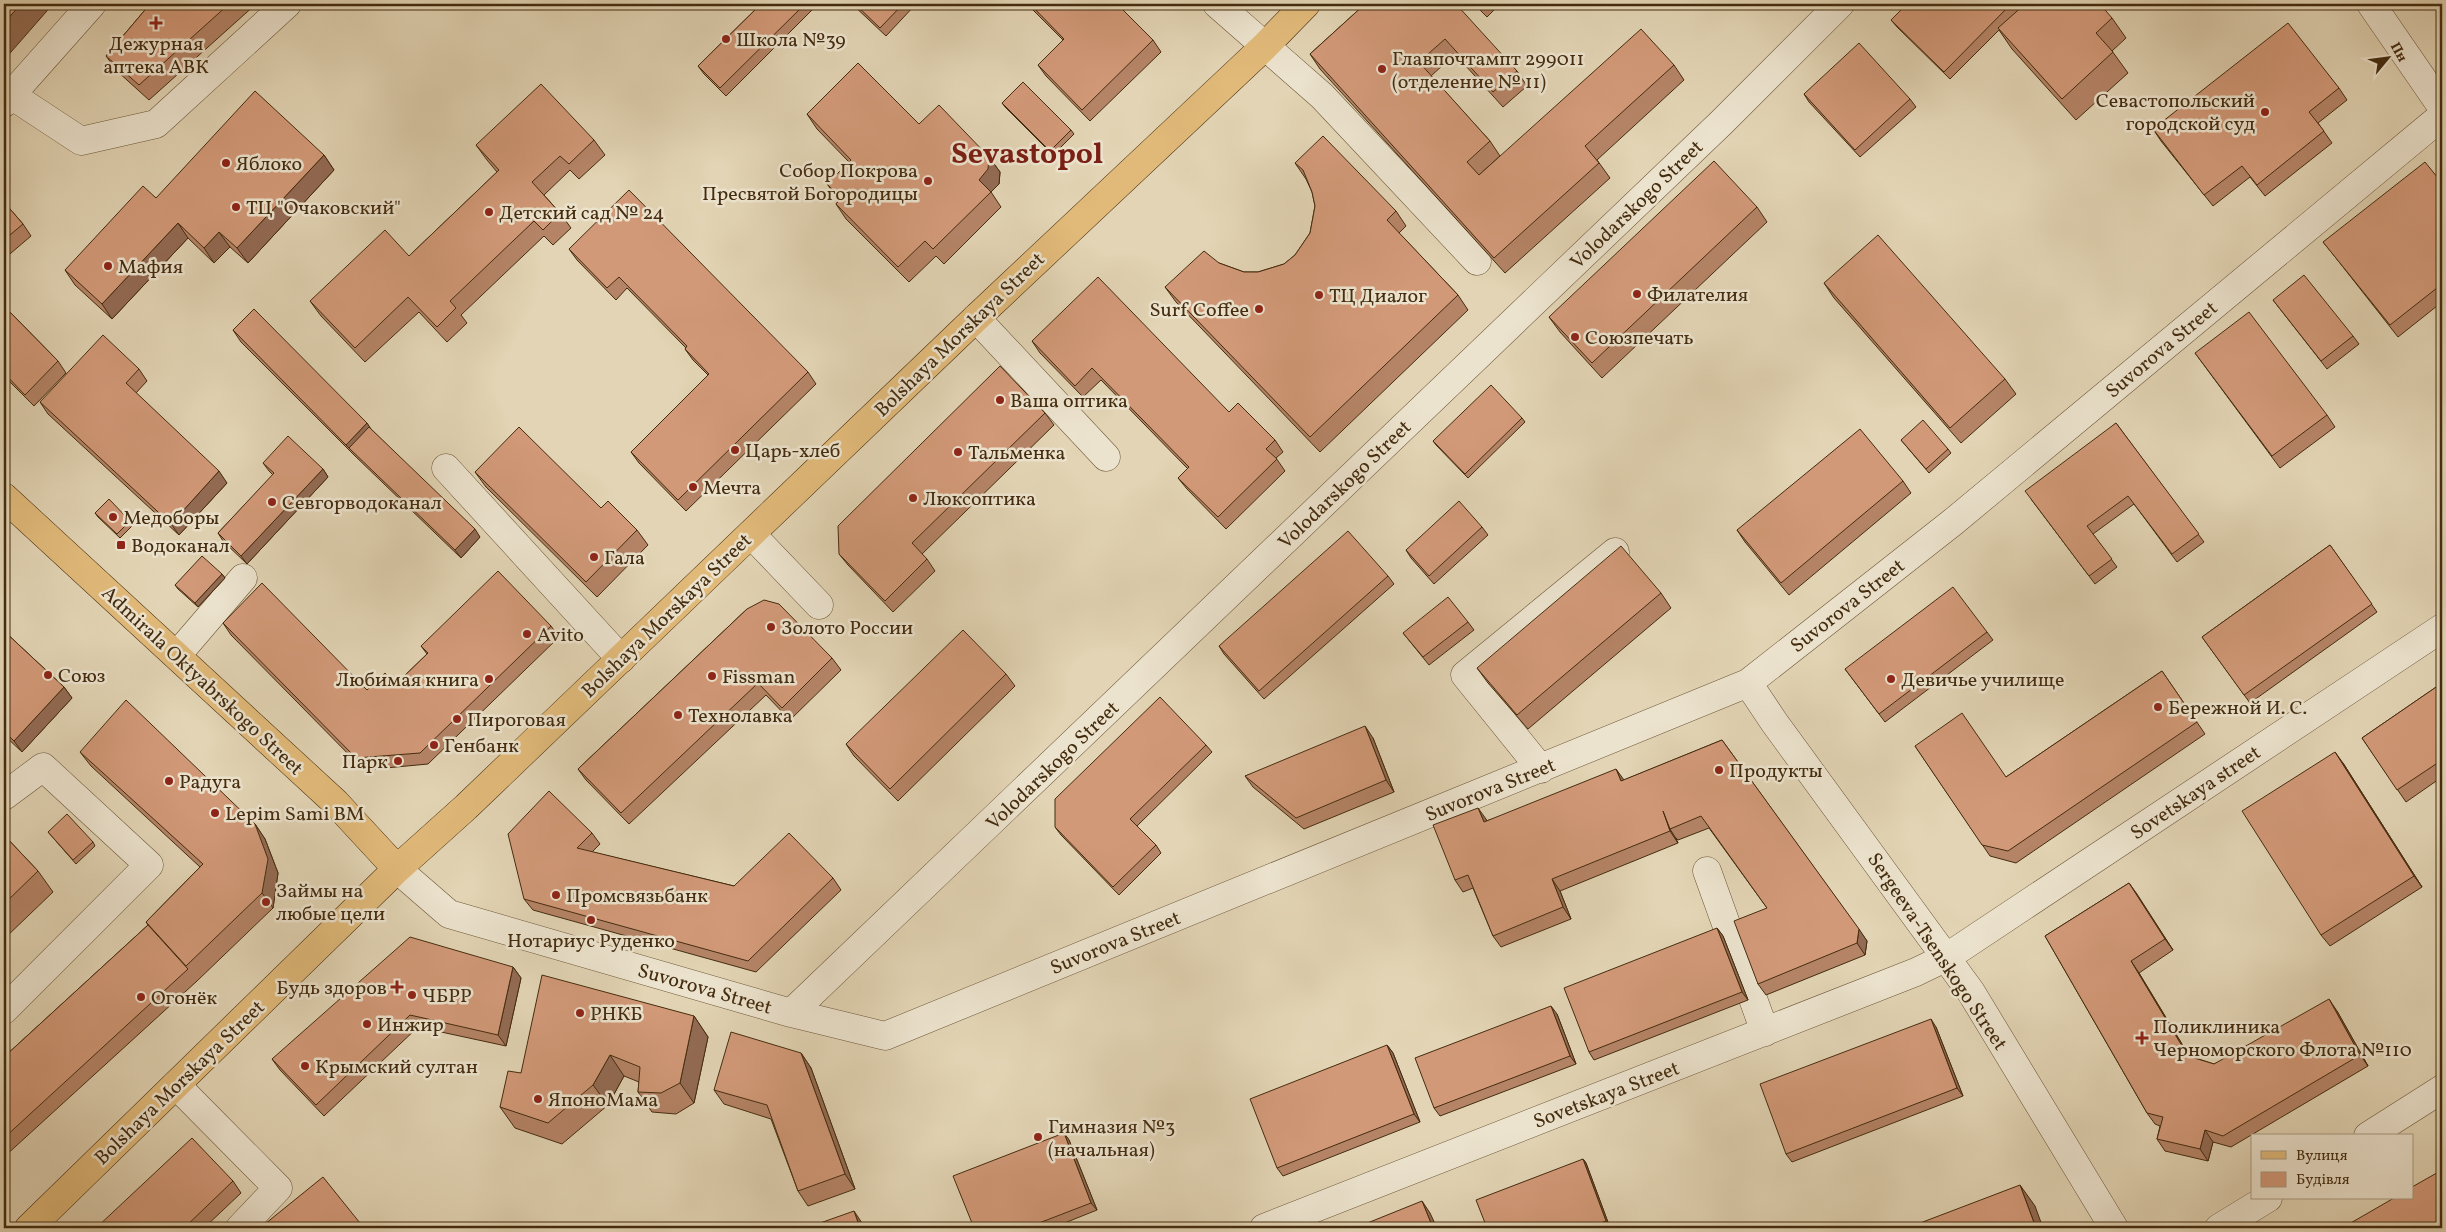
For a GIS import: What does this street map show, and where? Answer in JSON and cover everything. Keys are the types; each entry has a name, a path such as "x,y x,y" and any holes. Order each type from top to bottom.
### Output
{"main road":[{"name":"Bolshaya Morskaya Street","path":"29,1228 397,869 466,807 976,318 1264,47 1306,4"},
{"name":"Admirala Oktyabrskogo Street","path":"4,497 178,655 336,803 397,869"}],"street":[{"path":"92,4 7,99 81,141 156,124 287,4"},
{"path":"1217,4 1322,96 1477,261"},
{"name":"Volodarskogo Street","path":"791,1013 1700,143 1840,4"},
{"path":"2371,4 2442,107"},
{"name":"Suvorova Street","path":"397,869 449,914 791,1013 885,1036 1542,769 1748,683 1953,522 2442,116"},
{"path":"976,318 1106,457"},
{"path":"446,468 621,659"},
{"path":"751,534 819,605"},
{"path":"1542,769 1465,675 1620,548"},
{"path":"178,655 243,578"},
{"name":"Sovetskaya street","path":"1947,957 2442,628"},
{"name":"Sergeeva-Tsenskogo Street","path":"1748,683 1774,722 1971,992 2114,1228"},
{"path":"4,796 43,767 149,865 4,1010"},
{"path":"1707,871 1765,1032"},
{"name":"Sovetskaya Street","path":"1264,1228 1765,1032 1916,972 1947,957"},
{"path":"176,1085 278,1188 240,1228"},
{"path":"2371,1134 2442,1089"},
{"path":"2219,1228 2265,1200"}],"building":[{"path":"4,4 21,4 4,23"},
{"path":"150,4 229,4 139,85 106,56"},
{"path":"761,4 805,4 720,88 698,66"},
{"path":"855,4 903,4 880,28"},
{"path":"1030,4 1117,4 1153,40 1082,110 1038,65 1064,39"},
{"path":"1365,4 1456,4 1517,71 1493,92 1445,39 1419,62 1490,141 1467,162 1479,175 1641,29 1674,65 1585,146 1599,163 1494,258 1310,54"},
{"path":"1907,4 2011,4 1944,72 1891,20"},
{"path":"2025,4 2100,4 2112,18 2096,33 2113,52 2062,99 1998,28"},
{"name":"Севастопольский городской суд","path":"2288,23 2339,88 2309,112 2324,131 2257,185 2242,166 2204,195 2153,129"},
{"path":"1859,43 1910,99 1855,150 1804,94"},
{"name":"Собор Покрова Пресвятой Богородицы","path":"858,63 919,124 939,105 989,157 988,169 979,180 991,192 933,249 925,241 898,267 836,204 841,198 827,184 851,160 807,114"},
{"path":"1023,82 1071,130 1050,151 1002,103"},
{"name":"Детский сад № 24","path":"541,84 594,140 569,164 560,156 532,182 560,213 543,230 534,221 450,301 456,308 437,327 408,297 355,348 310,301 385,230 409,256 499,170 476,145"},
{"name":"ТЦ \"Очаковский\"","path":"255,91 324,155 237,248 219,232 204,248 178,223 102,304 65,270 143,186 156,198"},
{"name":"ТЦ Диалог","path":"1323,136 1396,211 1387,220 1458,295 1310,437 1165,287 1204,251 1219,263 1244,272 1258,272 1284,264 1295,255 1310,233 1315,206 1312,192 1303,170 1295,163"},
{"path":"1714,161 1757,207 1592,363 1549,317"},
{"path":"2425,162 2442,183 2442,284 2390,325 2323,242"},
{"path":"629,190 808,372 678,500 631,452 709,374 685,349 687,346 619,277 607,288 569,249"},
{"path":"4,202 23,224 4,240"},
{"path":"1878,235 2005,379 1950,428 1824,283"},
{"path":"2304,275 2353,336 2321,361 2273,300"},
{"path":"1098,277 1229,412 1238,403 1275,440 1266,449 1277,459 1218,517 1178,478 1189,467 1092,368 1075,386 1032,341"},
{"path":"4,306 58,361 25,395 4,373"},
{"path":"254,309 367,423 346,445 233,330"},
{"path":"2249,312 2327,415 2272,456 2195,353"},
{"path":"103,335 139,369 126,383 219,471 171,524 40,402"},
{"path":"1000,366 1045,413 912,543 927,559 885,601 839,554 838,526"},
{"path":"1491,385 1522,418 1465,474 1433,441"},
{"path":"1923,420 1948,449 1926,469 1901,440"},
{"path":"2116,423 2199,534 2172,554 2128,496 2087,526 2112,559 2089,576 2025,491"},
{"path":"369,427 475,529 455,550 349,448"},
{"path":"519,427 601,508 608,501 637,530 586,582 475,472"},
{"path":"1860,429 1903,481 1781,583 1737,530"},
{"path":"288,436 323,469 241,556 218,533 274,473 263,463"},
{"path":"109,499 130,521 117,534 95,513"},
{"path":"1459,501 1482,527 1429,576 1406,550"},
{"path":"1348,531 1388,576 1259,691 1219,646"},
{"path":"2330,545 2372,604 2244,695 2202,637"},
{"path":"1621,546 1661,593 1517,715 1477,668"},
{"path":"202,556 222,574 195,603 175,585"},
{"path":"498,571 551,626 420,753 356,758 223,623 262,583 367,690 385,673 395,685 428,653 421,646"},
{"path":"1953,587 1987,632 1879,714 1845,669"},
{"path":"1448,597 1468,622 1423,657 1403,633"},
{"path":"764,600 779,604 832,658 782,708 758,683 621,813 578,769 747,609"},
{"path":"963,630 1006,674 890,789 846,744"},
{"path":"4,631 64,687 14,741 4,731"},
{"path":"2162,671 2197,722 2008,851 1982,845 1915,746 1962,713 2006,777"},
{"path":"2442,683 2442,760 2397,790 2362,738"},
{"path":"1160,697 1206,745 1130,819 1156,845 1113,887 1055,827 1055,799"},
{"path":"126,700 255,824 268,859 262,893 186,966 146,922 203,864 80,752"},
{"path":"1365,726 1386,780 1296,818 1245,776"},
{"path":"1722,740 1859,929 1857,943 1758,984 1734,921 1767,908 1701,816 1670,829 1663,811 1670,831 1552,879 1563,907 1493,936 1468,875 1455,880 1433,825 1478,808 1484,822 1616,769 1621,781"},
{"path":"2335,752 2414,876 2321,935 2242,811"},
{"path":"549,791 592,833 577,848 734,886 789,833 833,878 748,961 524,899 508,834"},
{"path":"67,814 93,842 73,860 48,832"},
{"path":"4,835 38,871 4,904"},
{"name":"Поликлиника Черноморского Флота №110","path":"2129,883 2165,939 2131,961 2188,1056 2214,1064 2329,999 2360,1055 2223,1136 2205,1130 2200,1149 2157,1139 2163,1117 2147,1113 2045,936"},
{"path":"148,925 188,969 4,1138 4,1057"},
{"path":"1717,928 1742,992 1589,1052 1564,988"},
{"path":"410,937 513,967 498,1035 410,1015 316,1105 272,1059"},
{"path":"542,975 694,1016 680,1083 661,1093 638,1092 640,1067 610,1055 593,1085 548,1123 500,1107 508,1071 521,1073"},
{"path":"1551,1006 1570,1056 1434,1108 1415,1058"},
{"path":"1931,1019 1957,1088 1786,1154 1760,1084"},
{"path":"731,1032 801,1053 845,1174 798,1191 767,1105 714,1090"},
{"path":"1387,1045 1414,1114 1277,1168 1250,1099"},
{"name":"Гимназия №3 (начальная)","path":"1064,1133 1091,1203 1026,1228 974,1228 953,1176"},
{"path":"192,1138 233,1181 184,1228 96,1228"},
{"path":"1583,1159 1606,1221 1587,1228 1487,1228 1476,1200"},
{"path":"2442,1170 2442,1228 2342,1228 2391,1200 2414,1200 2414,1186"},
{"path":"323,1177 364,1228 260,1228"},
{"path":"2020,1185 2036,1228 1907,1228"},
{"path":"1422,1201 1433,1228 1355,1228"},
{"path":"854,1211 860,1228 806,1228"}],"place":[{"name":"Дежурная аптека АВК","path":"156,23"},
{"name":"Школа №39","path":"726,39"},
{"name":"Главпочтампт 299011 (отделение № 11)","path":"1382,69"},
{"name":"Севастопольский городской суд","path":"2265,112"},
{"name":"Яблоко","path":"226,163"},
{"name":"Собор Покрова Пресвятой Богородицы","path":"928,181"},
{"name":"ТЦ \"Очаковский\"","path":"236,207"},
{"name":"Детский сад № 24","path":"489,212"},
{"name":"Мафия","path":"108,266"},
{"name":"Филателия","path":"1637,294"},
{"name":"ТЦ Диалог","path":"1319,295"},
{"name":"Surf Coffee","path":"1259,309"},
{"name":"Союзпечать","path":"1575,337"},
{"name":"Ваша оптика","path":"1000,400"},
{"name":"Царь-хлеб","path":"735,450"},
{"name":"Тальменка","path":"958,452"},
{"name":"Мечта","path":"693,487"},
{"name":"Люксоптика","path":"913,498"},
{"name":"Севгорводоканал","path":"272,502"},
{"name":"Медоборы","path":"113,517"},
{"name":"Водоканал","path":"121,545"},
{"name":"Гала","path":"594,557"},
{"name":"Золото России","path":"771,627"},
{"name":"Avito","path":"527,634"},
{"name":"Союз","path":"48,675"},
{"name":"Fissman","path":"712,676"},
{"name":"Любимая книга","path":"489,679"},
{"name":"Девичье училище","path":"1891,679"},
{"name":"Бережной И. С.","path":"2158,707"},
{"name":"Технолавка","path":"678,715"},
{"name":"Пироговая","path":"457,719"},
{"name":"Генбанк","path":"434,745"},
{"name":"Парк","path":"398,761"},
{"name":"Продукты","path":"1719,770"},
{"name":"Радуга","path":"169,781"},
{"name":"Lepim Sami BM","path":"215,813"},
{"name":"Промсвязьбанк","path":"556,895"},
{"name":"Займы на любые цели","path":"266,902"},
{"name":"Нотариус Руденко","path":"591,920"},
{"name":"Будь здоров","path":"397,987"},
{"name":"ЧБРР","path":"412,995"},
{"name":"Огонёк","path":"141,997"},
{"name":"РНКБ","path":"580,1013"},
{"name":"Инжир","path":"367,1024"},
{"name":"Поликлиника Черноморского Флота №110","path":"2142,1038"},
{"name":"Крымский султан","path":"305,1066"},
{"name":"ЯпоноМама","path":"538,1099"},
{"name":"Гимназия №3 (начальная)","path":"1038,1137"}],"district":[{"name":"Sevastopol","path":"1027,153"}]}
